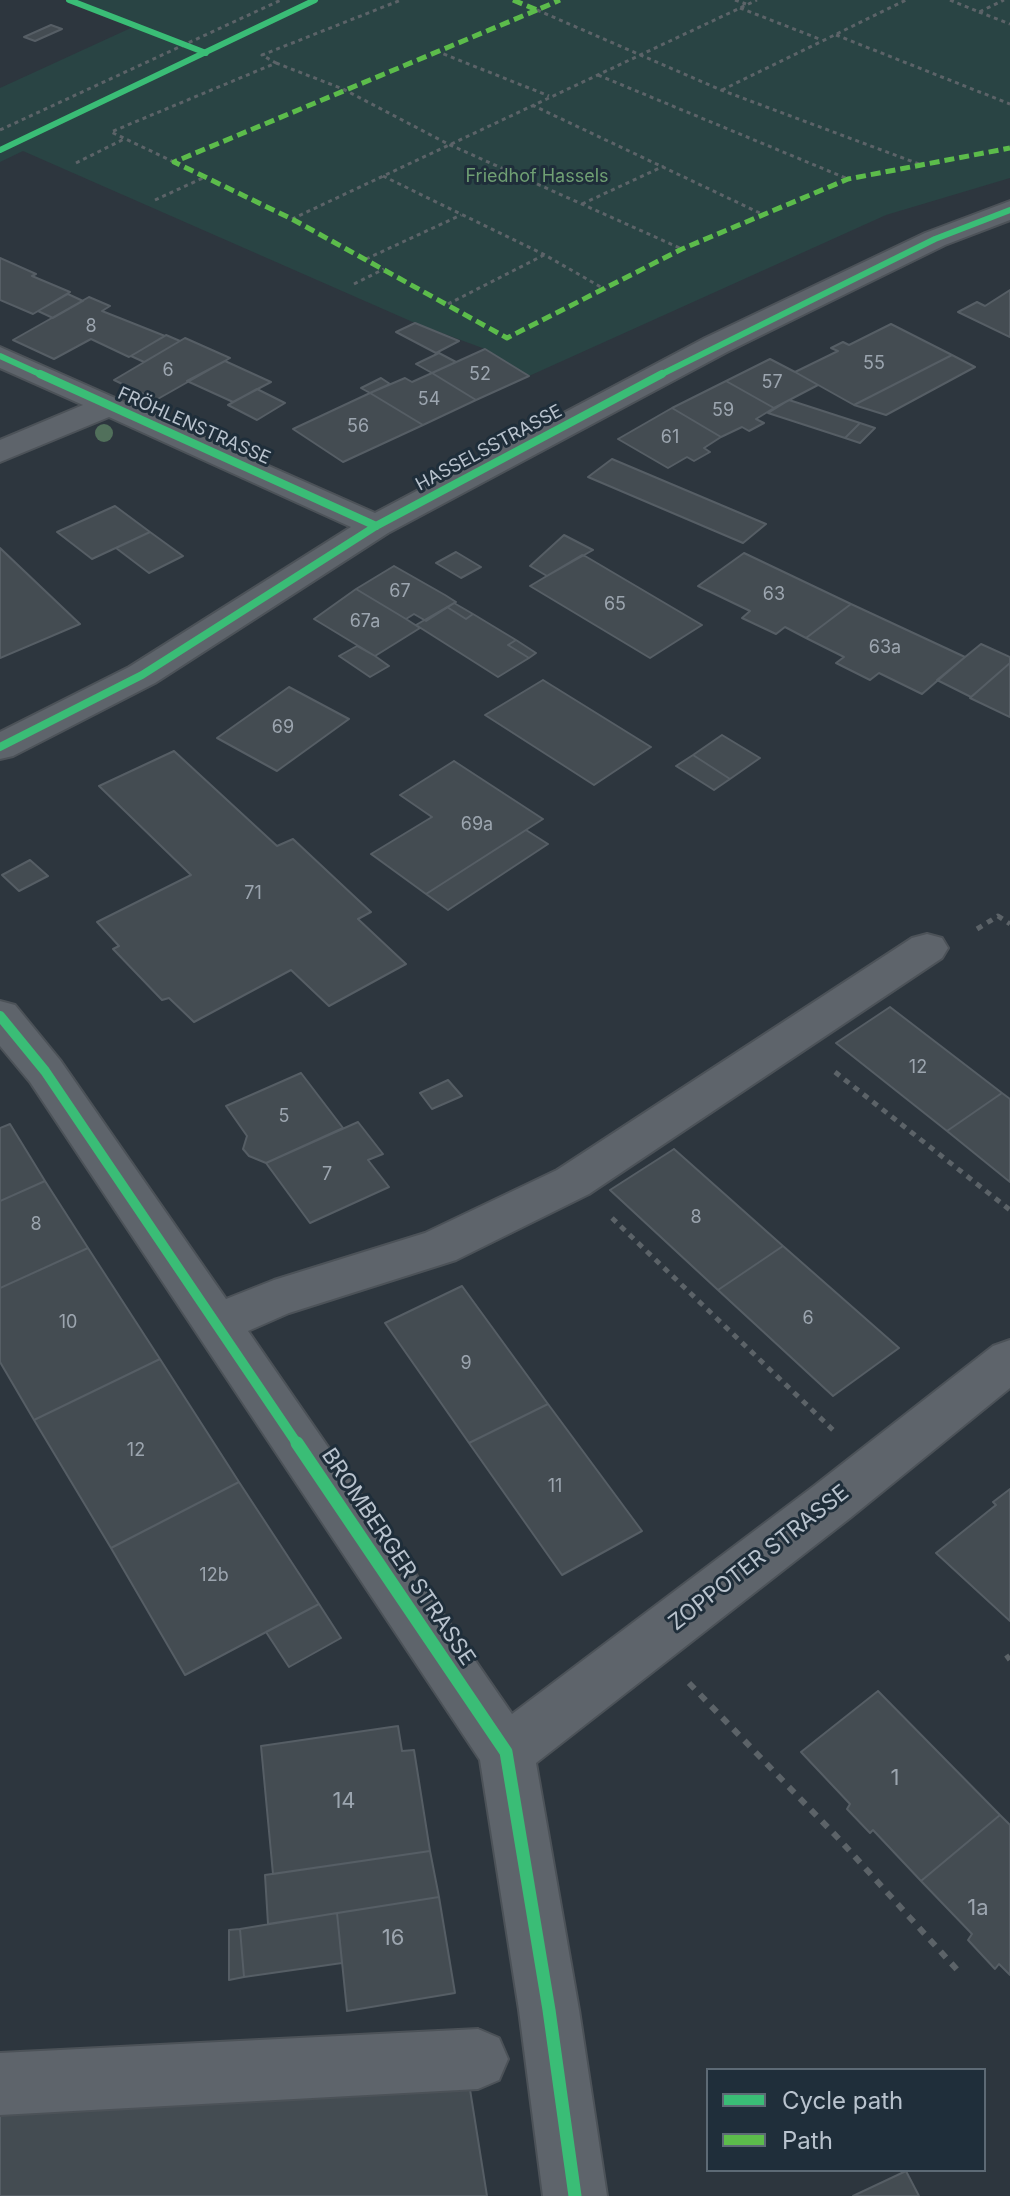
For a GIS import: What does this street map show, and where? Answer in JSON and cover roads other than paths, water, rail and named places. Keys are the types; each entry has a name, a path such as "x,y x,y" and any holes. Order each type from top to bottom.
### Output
{"street":[{"name":"HASSELSSTRASSE","path":"0,747 142,675 376,526 716,345 935,239 1010,210"},
{"name":"FRÖHLENSTRASSE","path":"0,356 376,526"},
{"path":"0,452 109,406"},
{"path":"216,1324 274,1299 440,1247 573,1182 927,948"},
{"name":"BROMBERGER STRASSE","path":"0,1016 45,1071 506,1752 549,2010 575,2196"},
{"name":"ZOPPOTER STRASSE","path":"506,1752 874,1469 1010,1360"},
{"path":"0,2084 478,2059"}],"park label":[{"name":"Friedhof Hassels","path":"537,177"}]}
